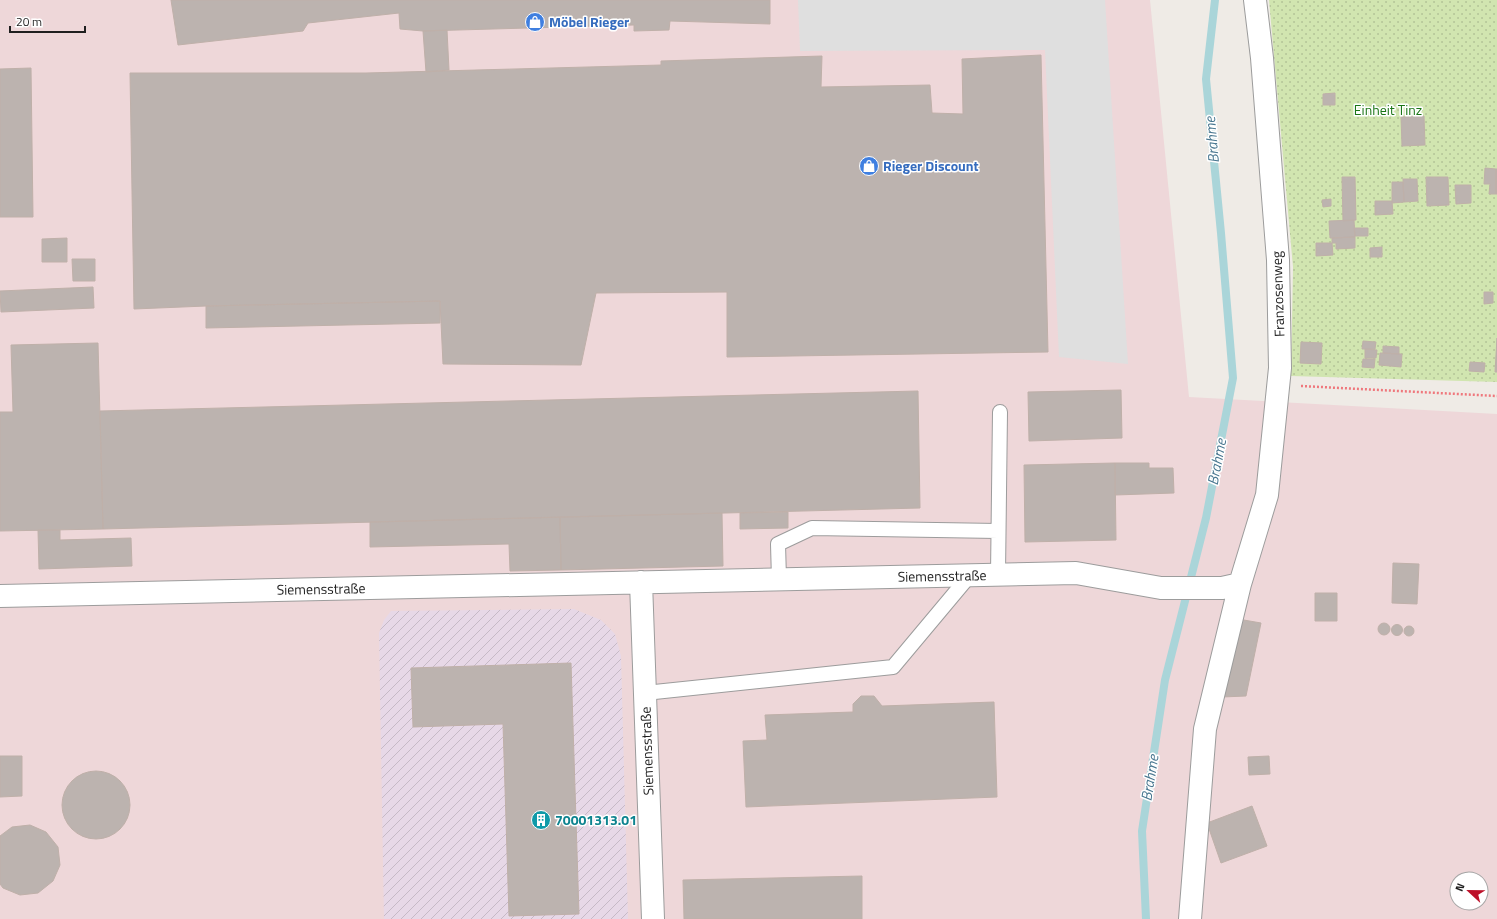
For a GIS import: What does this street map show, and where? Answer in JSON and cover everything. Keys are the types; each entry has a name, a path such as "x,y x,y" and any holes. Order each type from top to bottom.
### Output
{"street":[{"name":"Franzosenweg","path":"1190,919 1205,729 1231,586 1267,495 1280,368 1278,260 1256,0"},
{"name":"Siemensstraße","path":"0,596 1076,573 1161,588 1231,586"},
{"name":"Siemensstraße","path":"641,582 653,919"}],"lane":[{"path":"998,574 1000,412"},
{"path":"778,579 778,544 812,528 998,531"},
{"path":"645,693 893,667 970,575"}],"path":[{"path":"1278,385 1497,396"}],"shaded area":[{"path":"0,0 1150,0 1189,397 1497,414 1497,919 0,919"},
{"path":"798,0 1105,0 1128,364 1059,357 1045,50 800,51"},
{"path":"574,609 601,620 615,634 621,656 628,919 384,919 379,633 384,620 391,611"}],"green space":[{"name":"Einheit Tinz","path":"1269,0 1497,0 1497,382 1291,376 1293,267"}],"building":[{"name":"Möbel Rieger","path":"171,0 770,0 770,24 670,21 669,30 634,31 634,25 423,31 400,29 399,13 308,23 303,31 178,45"},
{"path":"447,30 449,70 426,72 423,31"},
{"path":"1041,55 1048,352 727,357 727,292 596,293 581,365 443,364 440,301 134,309 130,73 366,73 661,65 661,61 822,56 821,87 930,85 932,113 963,114 962,59"},
{"path":"31,68 33,217 0,217 0,69"},
{"path":"1335,93 1335,105 1323,105 1323,94"},
{"path":"1424,116 1425,145 1402,146 1401,117"},
{"path":"1485,168 1496,169 1496,194 1489,194 1490,184 1484,184"},
{"path":"1497,169 1497,194 1496,194"},
{"path":"1342,177 1355,177 1356,220 1343,221"},
{"path":"1426,177 1448,177 1449,205 1427,206"},
{"path":"1403,179 1417,179 1418,201 1404,202"},
{"path":"1392,182 1403,182 1404,202 1392,203"},
{"path":"1455,185 1471,185 1471,203 1456,204"},
{"path":"1331,199 1331,206 1323,207 1322,200"},
{"path":"1375,201 1392,201 1393,214 1375,215"},
{"path":"1354,220 1355,237 1330,238 1329,221"},
{"path":"1354,228 1368,228 1368,236 1355,236"},
{"path":"1355,237 1355,248 1336,249 1336,243 1332,243 1332,238"},
{"path":"67,238 67,262 42,262 42,239"},
{"path":"1316,243 1332,243 1333,255 1316,256"},
{"path":"1382,247 1382,257 1370,257 1370,248"},
{"path":"72,259 95,259 95,281 73,281"},
{"path":"93,287 94,308 1,312 0,291"},
{"path":"1484,292 1493,292 1493,303 1484,304"},
{"path":"440,301 440,323 206,328 206,306"},
{"path":"1497,338 1497,372 1495,372"},
{"path":"1363,341 1376,342 1375,349 1362,349"},
{"path":"1301,342 1322,343 1321,364 1300,363"},
{"path":"98,343 103,529 0,531 0,412 13,412 11,345"},
{"path":"1383,346 1399,347 1399,354 1383,353"},
{"path":"1365,349 1377,350 1376,358 1365,358"},
{"path":"1380,353 1402,354 1401,367 1379,365"},
{"path":"1363,359 1375,359 1374,368 1362,367"},
{"path":"1470,362 1485,363 1484,372 1469,371"},
{"path":"1121,390 1122,438 1029,441 1028,392"},
{"path":"918,391 920,508 103,529 100,411"},
{"path":"1115,463 1116,540 1025,542 1024,465"},
{"path":"1115,463 1149,463 1149,468 1173,468 1174,493 1115,495"},
{"path":"788,512 788,528 740,529 740,513"},
{"path":"722,513 723,566 561,570 560,517"},
{"path":"560,517 561,570 510,571 509,544 370,547 370,522"},
{"path":"38,530 60,530 60,540 131,538 132,566 39,569"},
{"path":"1393,563 1419,564 1417,604 1392,603"},
{"path":"1315,593 1337,593 1337,621 1315,621"},
{"path":"1238,619 1261,623 1246,696 1222,697"},
{"path":"1384,623 1388,625 1390,629 1388,633 1384,635 1380,633 1378,629 1380,625"},
{"path":"1395,625 1399,625 1401,626 1401,634 1395,635 1392,632 1392,628"},
{"path":"1409,626 1414,631 1409,636 1404,631"},
{"name":"70001313.01","path":"571,663 579,914 509,916 503,724 413,727 411,668"},
{"path":"861,696 874,696 882,706 994,702 997,797 746,807 743,741 767,740 765,715 853,712 853,704"},
{"path":"0,756 22,756 22,796 0,797"},
{"path":"1269,756 1270,774 1249,775 1248,757"},
{"path":"89,771 103,771 115,776 125,786 130,798 130,812 125,824 115,834 103,839 89,839 77,834 67,824 62,812 62,798 67,786 77,776"},
{"path":"1252,806 1267,846 1221,863 1207,823"},
{"path":"30,825 46,832 58,847 60,865 53,881 38,893 20,895 3,888 0,884 0,836 12,827"},
{"path":"862,876 862,919 684,919 683,880"}],"waterway":[{"name":"Brahme","path":"1146,919 1142,831 1165,680 1206,518 1233,378 1206,79 1215,0"}],"place":[{"name":"Möbel Rieger","path":"535,22"},
{"name":"Rieger Discount","path":"869,166"},
{"name":"70001313.01","path":"541,820"}]}
